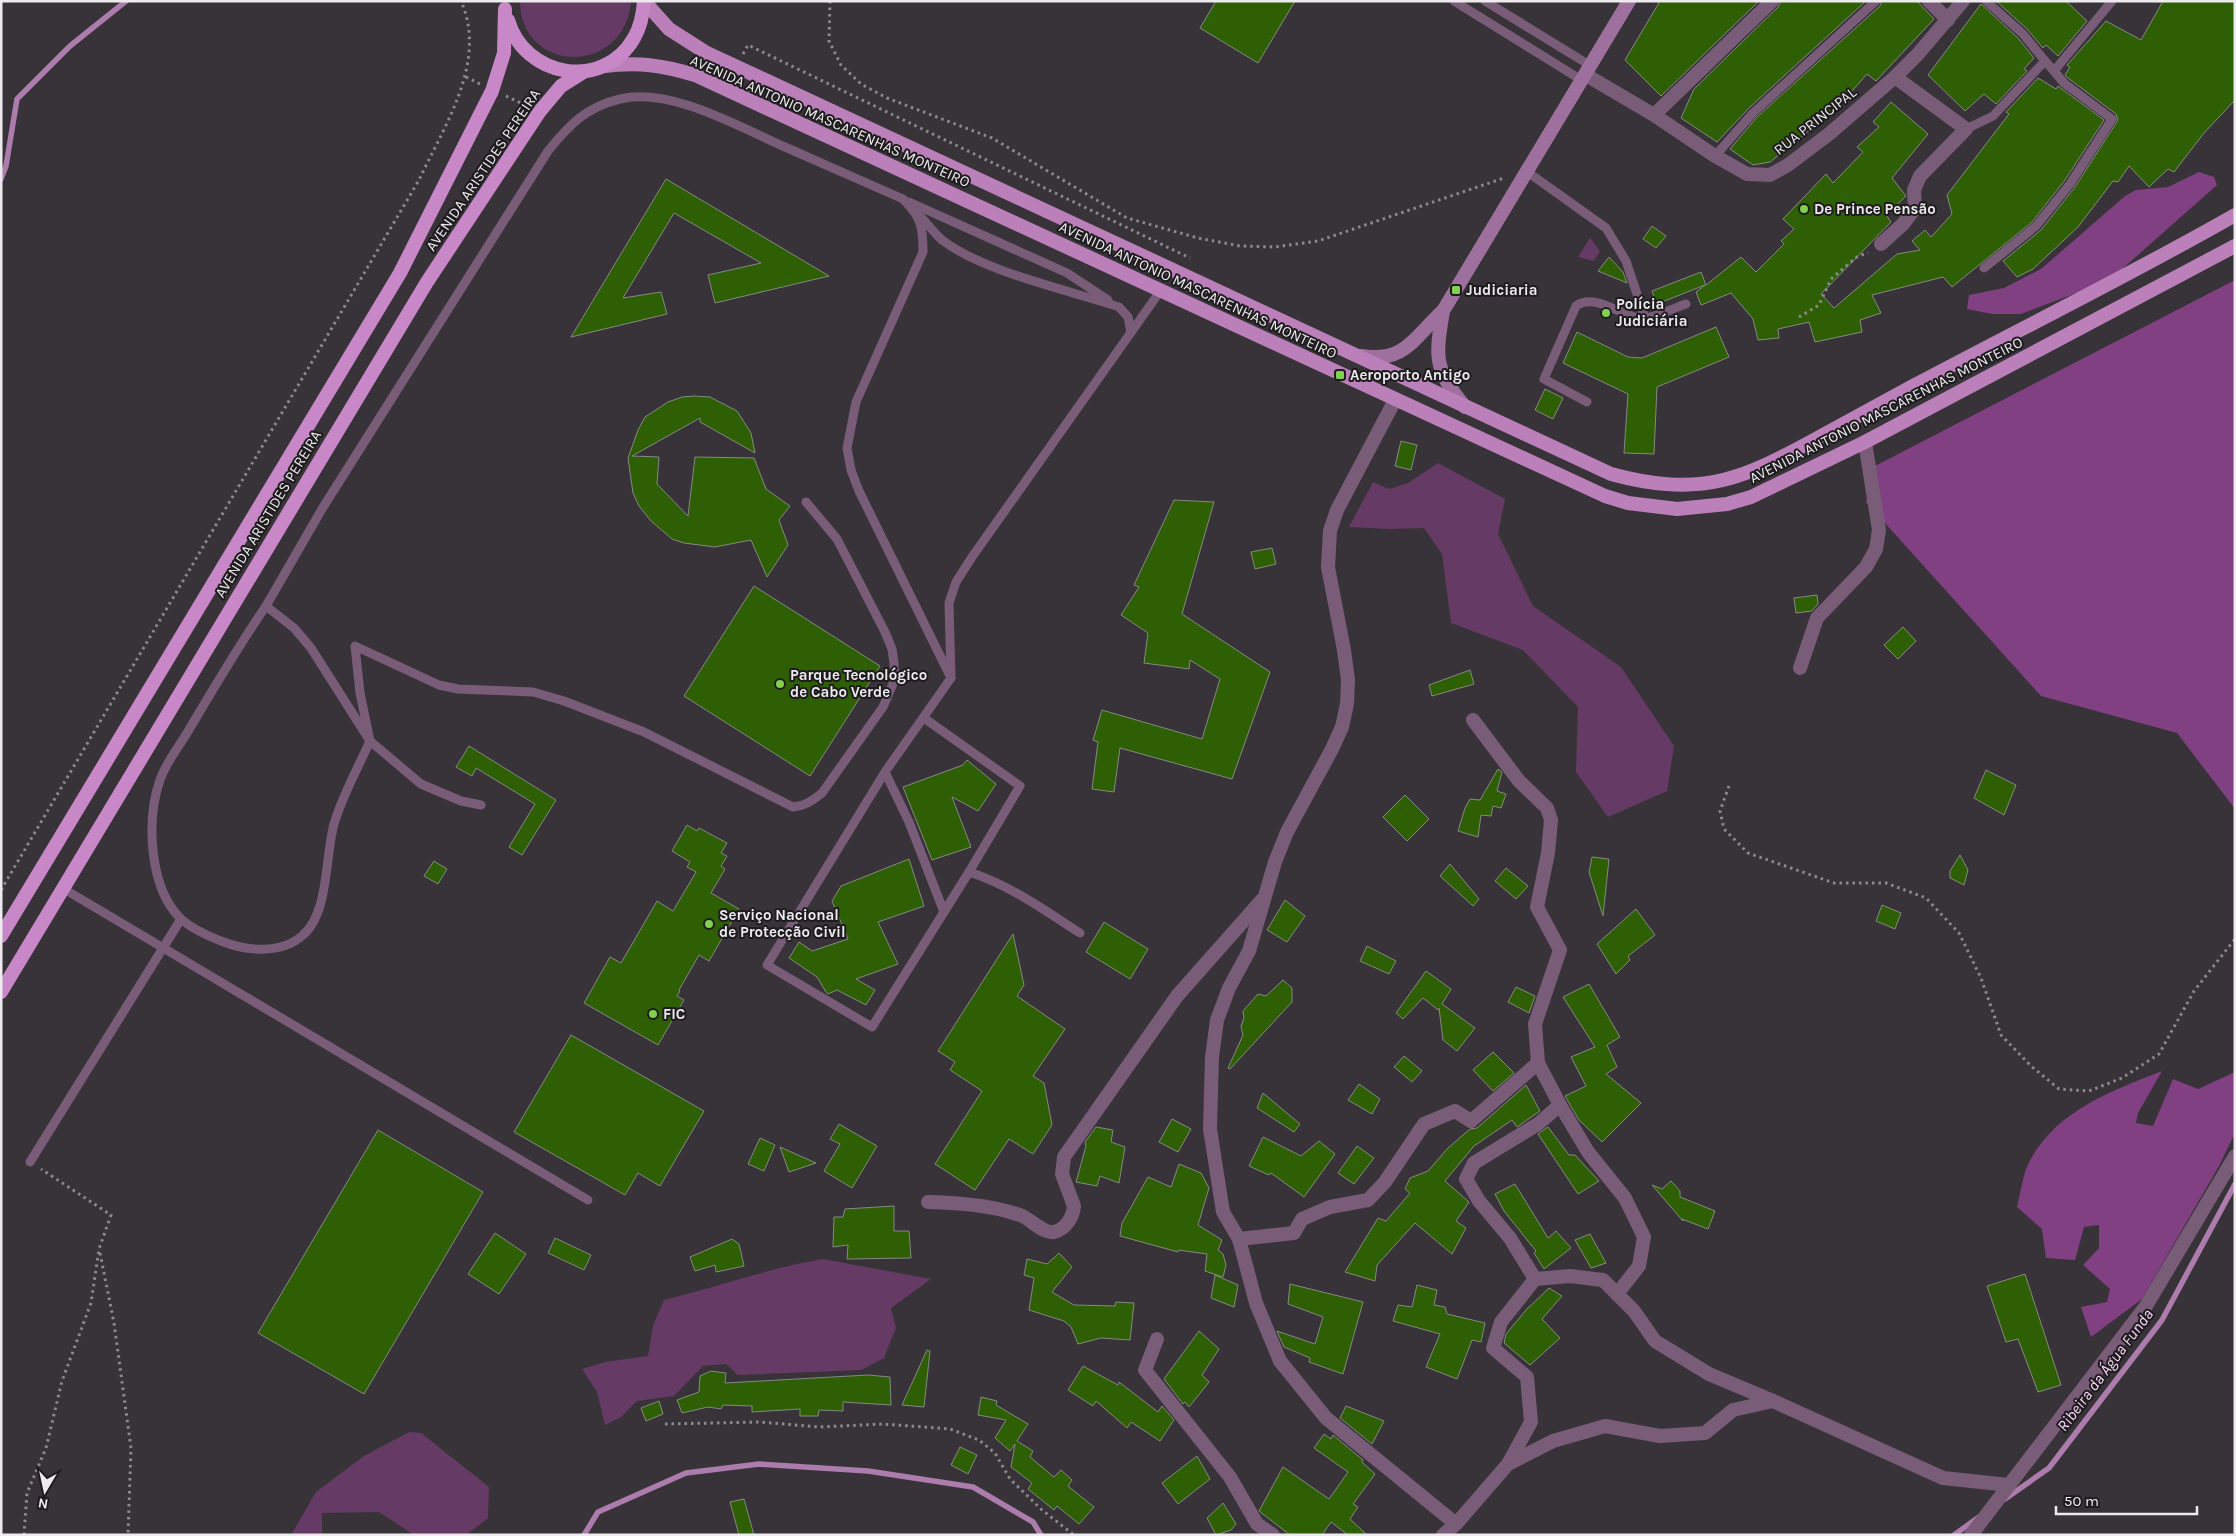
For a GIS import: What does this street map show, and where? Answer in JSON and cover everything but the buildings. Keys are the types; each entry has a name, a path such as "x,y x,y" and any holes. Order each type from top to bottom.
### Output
{"highway":[{"path":"504,4 511,32 524,50 542,64 556,69 563,71 585,71 604,66 620,55 634,39 642,21 644,1"},
{"name":"AVENIDA ARISTIDES PEREIRA","path":"1,936 400,273 492,90 504,53 504,4"},
{"name":"AVENIDA ARISTIDES PEREIRA","path":"1,992 427,282 540,111 561,86 585,71"}],"main road":[{"name":"AVENIDA ANTONIO MASCARENHAS MONTEIRO","path":"644,1 669,29 705,52 1611,474 1655,484 1692,484 1743,475 1786,455 2153,262 2235,215"},
{"path":"1356,355 1386,357 1402,352 1443,312 1629,1"},
{"name":"AVENIDA ANTONIO MASCARENHAS MONTEIRO","path":"604,66 632,63 658,64 695,75 1605,496 1652,507 1702,508 1751,497 1865,442 2235,246"},
{"path":"1443,312 1437,352 1439,367 1450,388 1466,407"}],"street":[{"path":"1654,115 1772,1"},
{"path":"1929,1 1948,20"},
{"name":"RUA PRINCIPAL","path":"1587,74 1654,115 1715,156 1747,174 1770,175 1788,165 1829,134 1895,76 1948,20 1963,1"},
{"path":"1881,244 1902,224 1915,208 1914,190 1920,176 1966,128 1895,76"},
{"path":"1395,400 1337,510 1330,531 1328,568 1348,680 1347,704 1342,727 1287,832 1264,898 1249,952 1229,988 1217,1020 1212,1057 1210,1129 1223,1212 1239,1239 1256,1302 1280,1361 1326,1418 1456,1524"},
{"path":"1800,668 1818,618 1866,567 1876,550 1879,530 1865,442"},
{"path":"1473,720 1519,781 1547,808 1551,820 1548,853 1537,907 1560,950 1535,1024 1538,1064 1588,1152 1625,1198 1644,1236 1639,1266 1617,1294"},
{"path":"928,1202 974,1204 1010,1212 1026,1218 1049,1232 1056,1232 1068,1222 1074,1206 1062,1174 1064,1158 1177,996 1264,898"},
{"path":"1239,1239 1294,1234 1302,1219 1330,1207 1368,1200 1385,1182 1424,1124 1455,1111 1471,1121 1538,1064"},
{"path":"1535,1279 1510,1238 1479,1201 1466,1179 1474,1163 1538,1124 1560,1105"},
{"path":"1971,1535 2146,1306 2235,1156"},
{"path":"1443,1535 1456,1524 1508,1464 1531,1422 1528,1377 1493,1348 1501,1322 1535,1279 1570,1276 1603,1280 1634,1311 1655,1341 1709,1374 1943,1478 2009,1485"},
{"path":"1157,1339 1145,1370 1230,1477 1257,1524 1273,1535"},
{"path":"1508,1464 1553,1441 1605,1426 1660,1436 1705,1433 1733,1410 1773,1401"}],"lane":[{"path":"1454,1 1587,74"},
{"path":"1485,1 1587,74"},
{"path":"1715,156 1753,114 1876,1"},
{"path":"1984,268 2036,226 2070,184 2112,119 2064,83 2024,34 1986,1"},
{"path":"2054,71 2112,1"},
{"path":"1966,128 1993,116 2045,61"},
{"path":"806,502 837,539 885,632 892,649 894,663 894,679 883,707 822,793 813,801 802,806 793,806 644,732 564,701 533,692 458,689 439,685 355,646 360,693 370,741 334,824 320,904 314,920 304,935 290,943 274,949 253,949 214,939 181,919 161,887 155,868 153,820 160,778 266,606 327,501 548,152 569,125 591,109 620,98 648,98 678,102 713,115 1067,273 1119,306 1128,317 1131,332"},
{"path":"1526,171 1606,228 1626,262 1644,318"},
{"path":"903,199 942,239 971,257 1033,281 1119,306"},
{"path":"917,212 923,231 923,252 856,402 847,448 851,470 859,491 951,678"},
{"path":"924,718 1020,786 969,872 872,1027 767,965 885,772 951,678 950,603 956,582 1162,290"},
{"path":"1587,402 1544,379 1572,310 1580,303 1589,301 1644,318 1686,304"},
{"path":"266,606 294,628 312,648 370,741 421,784 461,801 481,805"},
{"path":"885,772 909,822 944,912"},
{"path":"969,872 993,880 1016,892 1080,932"},
{"path":"64,889 588,1200"},
{"path":"30,1162 181,919"}],"path":[{"path":"1,890 419,180 466,78 471,41 461,1"},
{"path":"830,1 829,41 841,65 861,84 886,98 992,138 1127,218 1198,238 1240,246 1258,247 1318,242 1526,171"},
{"path":"748,44 1195,260"},
{"path":"466,78 540,111"},
{"path":"1798,317 1819,305 1831,279 1858,256 1870,252 1881,244"},
{"path":"1729,786 1720,811 1724,829 1748,853 1834,883 1886,882 1926,898 1959,933 1981,978 2001,1035 2031,1066 2059,1089 2089,1091 2122,1078 2159,1054 2194,991 2235,939"},
{"path":"24,1535 27,1493 46,1448 62,1381 91,1303 99,1249 111,1214 30,1162"},
{"path":"99,1249 114,1323 131,1448 128,1535"},
{"path":"664,1424 760,1422 819,1427 883,1424 950,1429 979,1440 995,1454 1010,1479 1042,1510 1074,1535"}],"shaded area":[{"path":"520,1 631,1 625,26 611,43 593,54 573,57 554,53 536,42 525,25"},
{"path":"2199,172 2214,177 2217,185 2121,270 2079,292 2021,314 1992,314 1967,309 1969,295 2004,288 2041,269 2125,196 2136,190 2168,187"},
{"path":"1590,238 1600,251 1594,261 1578,257"},
{"path":"2235,280 2235,809 2177,733 2041,696 1866,502 1873,467"},
{"path":"1438,463 1505,499 1498,534 1533,606 1621,667 1674,746 1667,791 1608,817 1576,772 1578,707 1523,650 1451,623 1442,554 1424,528 1349,527 1373,482 1389,489 1408,483"},
{"path":"2162,1071 2138,1113 2136,1123 2153,1126 2173,1079 2198,1089 2235,1072 2235,1133 2219,1166 2142,1299 2091,1337 2081,1307 2107,1302 2110,1289 2083,1265 2099,1248 2099,1225 2084,1227 2075,1260 2046,1258 2042,1229 2017,1207 2023,1178 2037,1150 2050,1133 2066,1119 2102,1096"},
{"path":"823,1259 931,1279 891,1308 896,1328 884,1358 861,1370 738,1375 726,1364 703,1366 674,1396 637,1401 621,1417 605,1425 597,1392 582,1369 605,1362 648,1356 653,1326 664,1300 763,1272"},
{"path":"409,1432 421,1433 489,1487 488,1518 466,1535 414,1535 379,1512 322,1513 322,1535 291,1535 316,1492 364,1456"}],"waterway":[{"path":"1,179 6,166 17,99 70,46 126,1"},
{"name":"Ribeira da Água Funda","path":"2005,1499 2049,1468 2162,1320 2235,1184"},
{"name":"Ribeira da Água Funda","path":"584,1535 598,1512 686,1473 759,1464 868,1471 973,1487 1033,1522 1041,1535"},
{"name":"Ribeira da Água Funda","path":"1954,1535 1979,1517"}],"place":[{"name":"De Prince Pensão","path":"1804,209"},
{"name":"Judiciaria","path":"1456,290"},
{"name":"Polícia Judiciária","path":"1606,313"},
{"name":"Aeroporto Antigo","path":"1340,375"},
{"name":"Parque Tecnológico de Cabo Verde","path":"780,684"},
{"name":"Serviço Nacional de Protecção Civil","path":"709,924"},
{"name":"FIC","path":"653,1014"}]}
